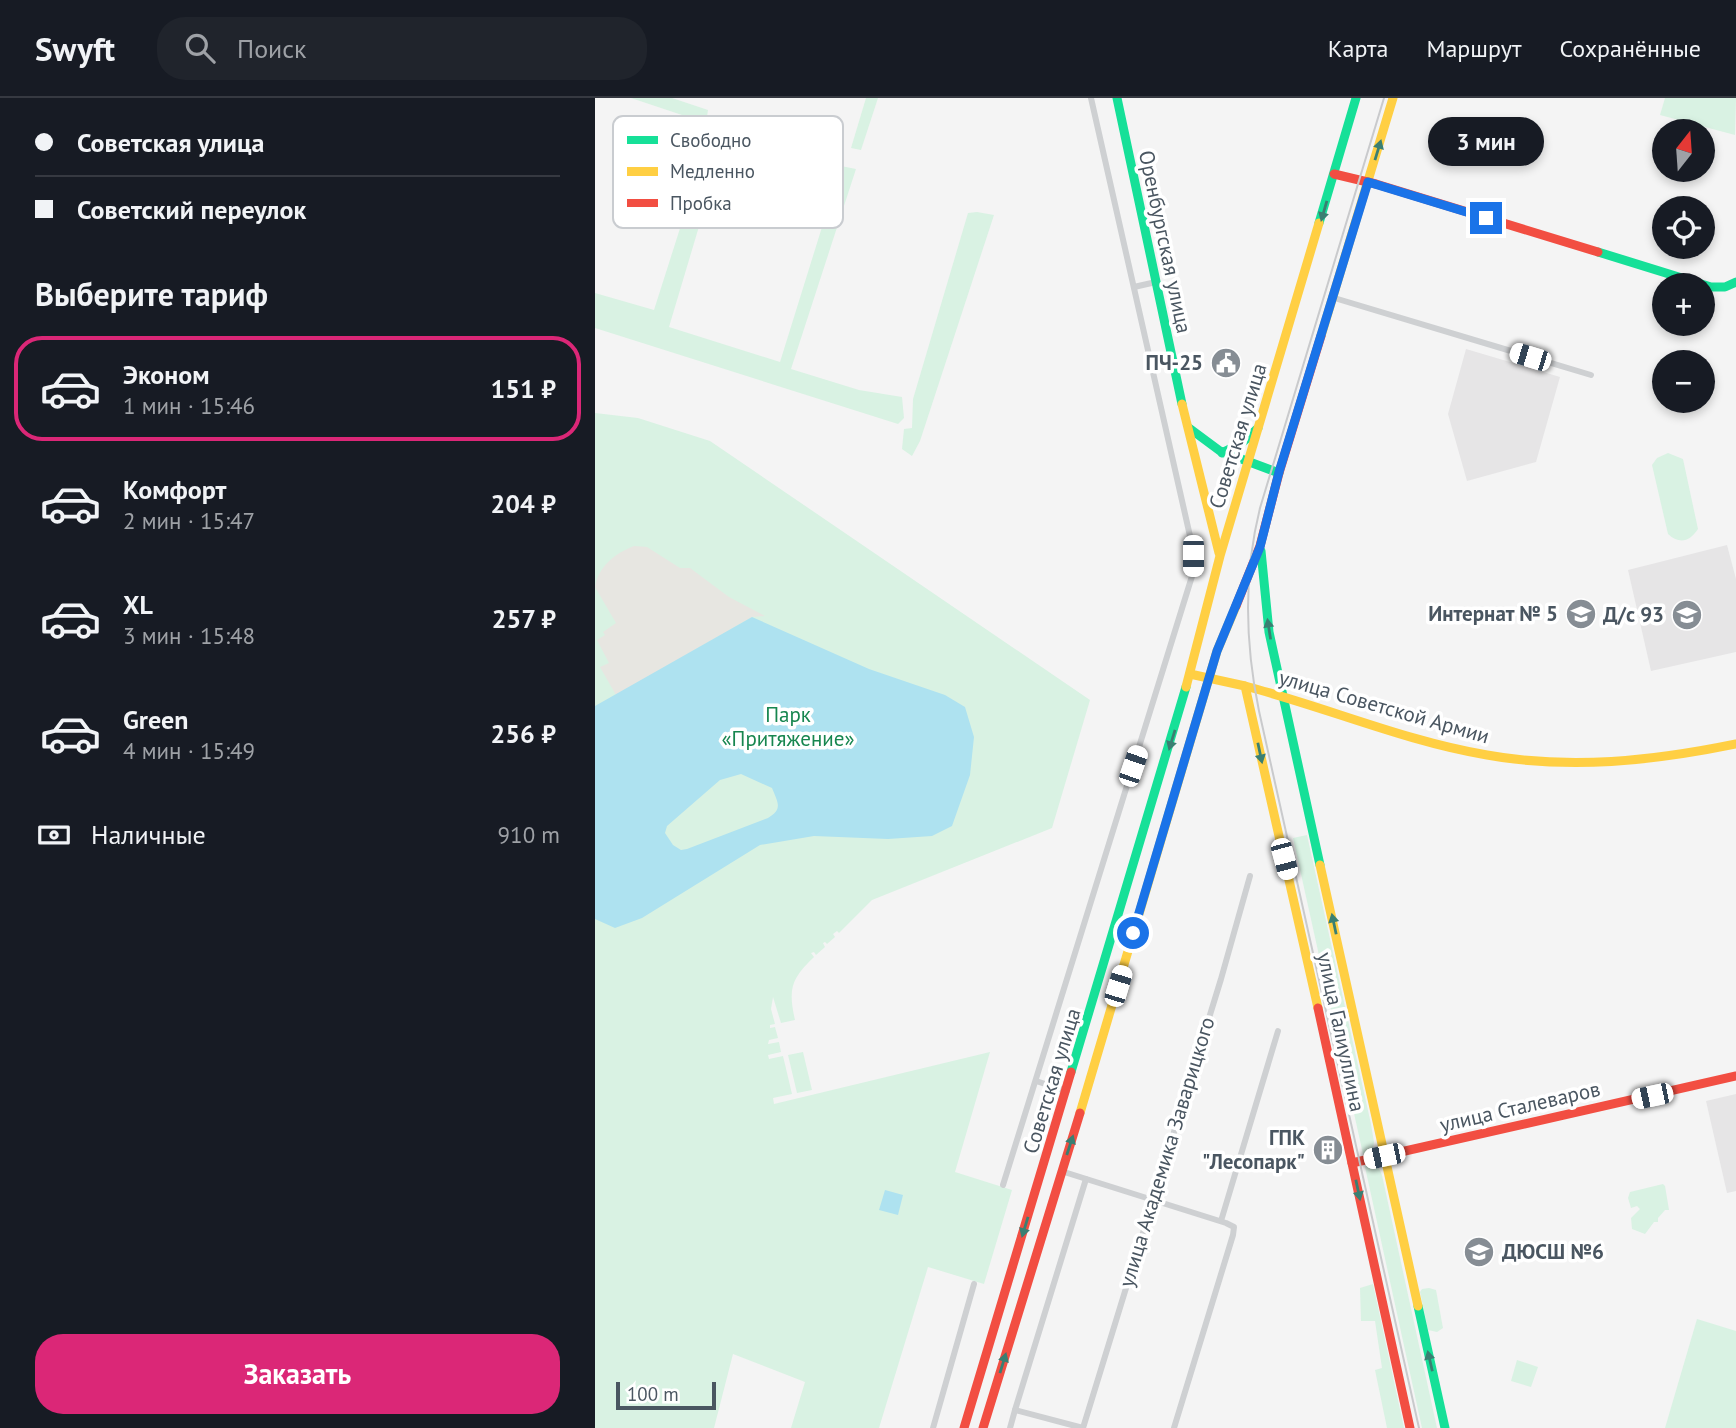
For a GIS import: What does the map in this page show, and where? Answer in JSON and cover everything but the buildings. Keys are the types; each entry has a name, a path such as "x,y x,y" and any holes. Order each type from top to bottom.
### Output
{"main road":[{"name":"Оренбургская улица","path":"1117,98 1187,425 1220,556"},
{"name":"Советская улица","path":"964,1428 1176,727 1220,556 1356,98"},
{"name":"Советская улица","path":"983,1428 1085,1097 1217,651 1260,547 1279,472 1393,98"},
{"path":"1334,174 1711,287 1719,288 1735,283"},
{"path":"1187,425 1204,443 1222,453 1279,472"},
{"path":"1222,453 1243,442 1260,426"},
{"name":"Советская улица","path":"1260,547 1269,632 1282,695"},
{"name":"улица Советской Армии","path":"1190,674 1282,695 1451,747 1511,759 1554,764 1602,763 1675,757 1736,744"},
{"name":"улица Галиуллина","path":"1245,686 1410,1428"},
{"name":"улица Галиуллина","path":"1282,695 1445,1428"},
{"name":"улица Сталеваров","path":"1352,1163 1736,1076"},
{"path":"1067,1091 1085,1097"}],"street":[{"path":"1003,1185 1193,573 1190,536 1091,98"},
{"path":"1134,287 1156,282"},
{"path":"1331,297 1591,375"},
{"name":"улица Академика Заварицкого","path":"1083,1428 1250,876"},
{"path":"1221,1221 1279,1031"},
{"path":"1036,1081 1067,1091"},
{"path":"1061,1171 1234,1227 1174,1428"},
{"path":"1010,1428 1086,1179"},
{"path":"933,1428 974,1284"},
{"path":"1015,1410 1083,1428"}],"shaded area":[{"path":"1466,349 1560,377 1536,462 1467,481 1448,414"},
{"name":"Д/с 93","path":"1727,545 1736,579 1736,652 1651,671 1628,570"},
{"path":"1736,1094 1736,1191 1727,1193 1706,1101"}],"green space":[{"path":"631,98 672,98 708,110 707,116 685,116"},
{"path":"866,98 878,98 861,150 851,148"},
{"path":"1665,98 1736,98 1735,135 1715,130 1715,119 1675,119 1660,115"},
{"path":"843,166 856,169 843,209"},
{"path":"968,213 994,215 920,441 912,456 902,449 904,429 912,428 913,399"},
{"path":"680,228 699,228 669,327 780,362 822,228 837,228 791,369 859,390 902,397 904,418 898,424 595,328 595,293 654,310"},
{"name":"Парк «Притяжение»","path":"595,413 638,418 710,441 1090,700 1052,828 872,900 839,933 837,931 833,934 835,937 827,944 823,943 825,947 816,955 811,953 814,957 800,972 793,985 795,1020 781,1023 773,997 771,1009 775,1024 770,1025 770,1028 775,1027 778,1038 769,1040 768,1044 779,1042 781,1052 768,1055 769,1059 783,1056 792,1094 773,1098 774,1104 990,1052 955,1172 1012,1190 984,1284 928,1267 879,1428 791,1428 805,1382 733,1354 714,1428 595,1428"},
{"path":"1668,453 1683,459 1698,529 1684,540 1677,540 1668,534 1652,465 1657,458"},
{"path":"1307,835 1371,1124 1373,1149 1363,1154 1293,838"},
{"path":"803,1052 812,1090 797,1093 788,1055"},
{"path":"1365,1167 1377,1167 1382,1175 1437,1428 1422,1428"},
{"path":"1663,1184 1669,1210 1665,1210 1658,1222 1654,1222 1645,1234 1632,1229 1631,1218 1640,1209 1637,1206 1631,1208 1628,1198 1630,1192"},
{"path":"1373,1284 1404,1428 1387,1428 1375,1370 1382,1368 1375,1321 1361,1321 1360,1288"},
{"path":"1429,1288 1436,1290 1443,1328 1437,1332 1428,1330 1420,1292"},
{"path":"1697,1319 1736,1331 1736,1428 1665,1428"},
{"path":"1517,1360 1538,1367 1531,1387 1511,1381"}],"sand":[{"path":"634,546 647,547 680,568 690,568 729,597 765,616 752,617 616,695 600,667 609,663 597,640 616,623 595,587 608,562"}],"water":[{"path":"752,617 869,669 945,695 965,707 974,737 970,775 952,826 932,836 888,839 814,836 760,845 642,918 615,928 595,919 595,706","holes":["741,774 772,788 778,805 776,812 768,818 681,850 673,845 665,833 667,826 720,780"]},
{"path":"885,1190 903,1195 898,1215 879,1210"}],"tram line":[{"path":"1384,98 1260,508 1251,559 1248,610 1251,660 1259,711 1419,1428"}],"traffic: fast":[{"path":"1117,98 1182,404"},
{"path":"1319,223 1356,98"},
{"path":"1598,252 1711,287 1725,287 1736,282"},
{"path":"1189,428 1220,451 1279,473"},
{"path":"1222,453 1243,442 1258,428"},
{"path":"1261,551 1269,632 1320,865"},
{"path":"1071,1072 1186,687"},
{"path":"1418,1306 1445,1428"}],"traffic: slow":[{"path":"1321,336 1393,98"},
{"path":"1186,687 1220,556 1319,223"},
{"path":"1182,404 1219,553"},
{"path":"1080,1113 1217,651 1236,606"},
{"path":"1190,674 1245,686 1318,1008"},
{"path":"1245,686 1395,733 1456,749 1518,760 1611,762 1736,744"},
{"path":"1320,865 1418,1306"}],"traffic: jam":[{"path":"1334,174 1376,184 1598,252"},
{"path":"1236,606 1260,546 1279,473 1321,336"},
{"path":"1318,1008 1410,1428"},
{"path":"964,1428 1071,1072"},
{"path":"1352,1163 1736,1076"},
{"path":"983,1428 1080,1113"}],"place":[{"name":"ПЧ-25","path":"1226,363"},
{"name":"Интернат № 5","path":"1581,614"},
{"name":"Д/с 93","path":"1687,615"},
{"name":"ГПК \"Лесопарк\"","path":"1328,1150"},
{"name":"ДЮСШ №6","path":"1479,1252"}],"route":[{"path":"1133,933 1217,651 1260,547 1279,472 1368,182 1486,218"}]}
